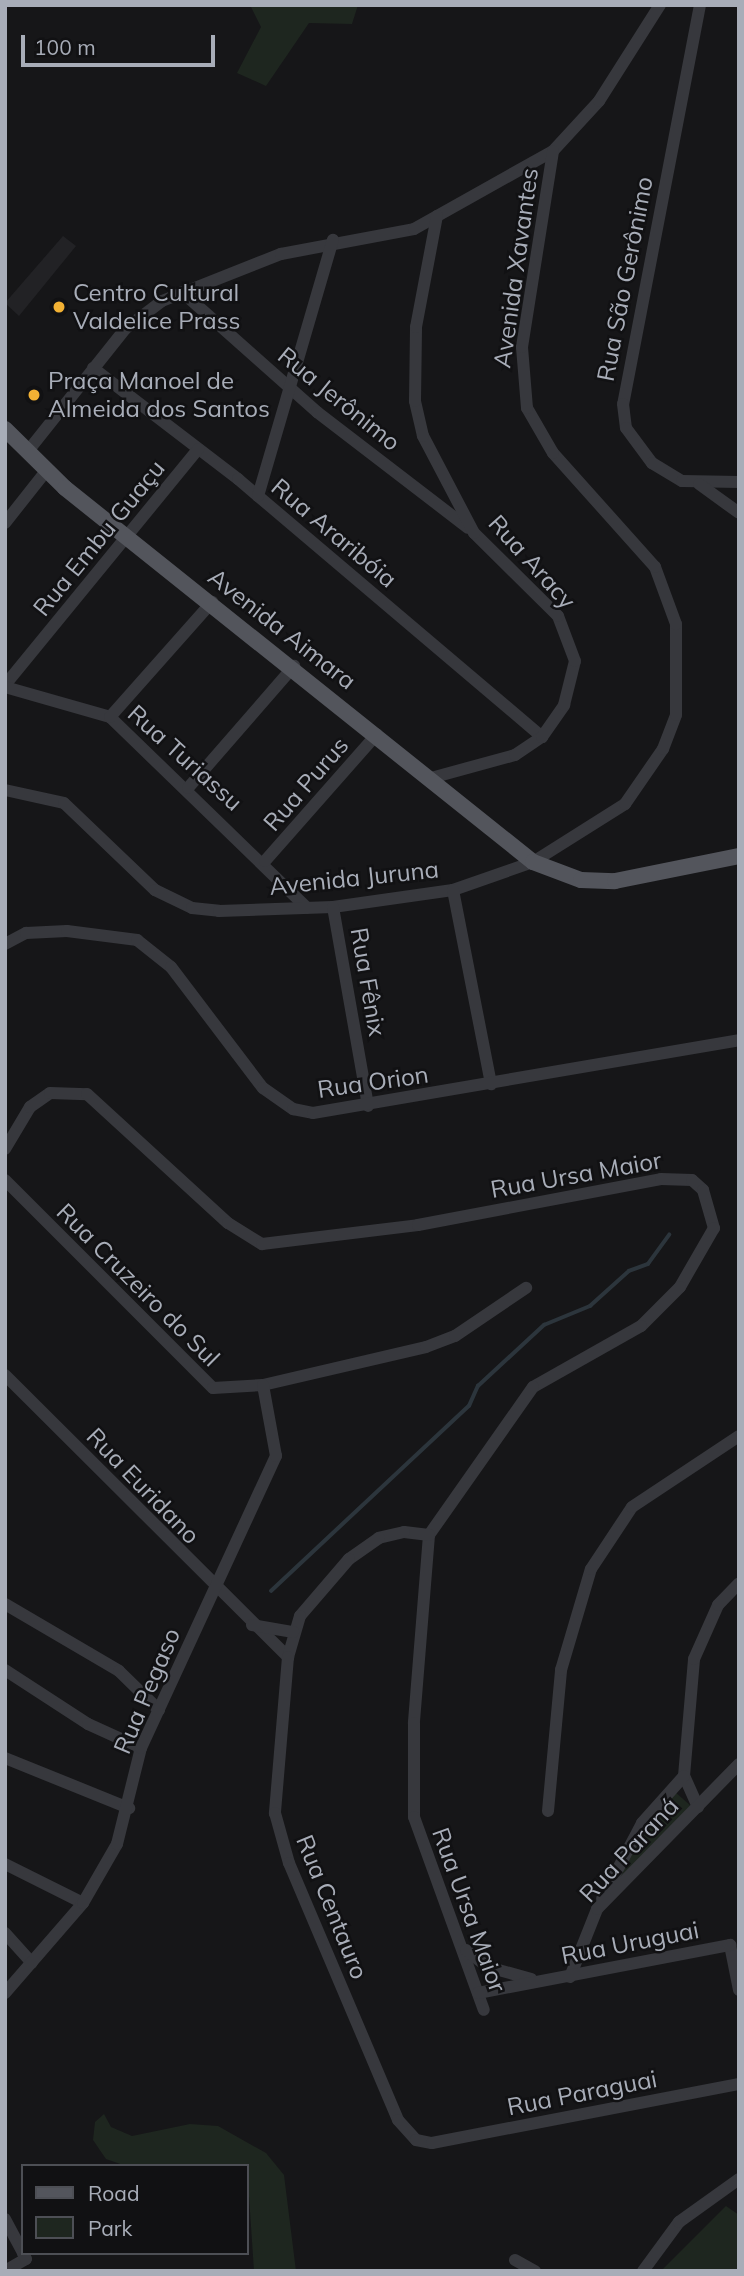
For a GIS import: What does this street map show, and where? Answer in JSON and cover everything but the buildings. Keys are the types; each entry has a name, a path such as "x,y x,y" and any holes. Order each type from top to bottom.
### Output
{"main road":[{"name":"Avenida Aimara","path":"5,429 46,471 294,666 533,862"},
{"path":"533,862 581,880 615,881 739,856"}],"street":[{"path":"28,452 93,368 141,314 182,292 333,240 398,234 438,216 553,151 599,101 660,5"},
{"name":"Rua São Gerônimo","path":"700,5 622,404 638,450 669,474 699,484 739,482"},
{"name":"Avenida Xavantes","path":"533,862 592,830 644,780 676,715 680,671 676,624 655,567 553,453 527,408 522,347 553,151"},
{"name":"Rua Aracy","path":"431,778 515,755 542,737 573,682 568,636 532,587 474,533 439,474 415,401 416,327 438,216"},
{"path":"258,496 293,391 333,240"},
{"name":"Rua Jerônimo","path":"182,292 293,391 474,533"},
{"name":"Rua Araribóia","path":"93,368 258,496 542,737"},
{"name":"Rua Embu Guaçu","path":"5,686 198,449"},
{"path":"5,523 46,471"},
{"path":"699,484 739,513"},
{"path":"110,717 212,602"},
{"path":"188,788 294,666"},
{"name":"Rua Turiassu","path":"5,686 110,717 265,861 307,908"},
{"name":"Rua Purus","path":"265,861 377,734"},
{"name":"Avenida Juruna","path":"5,790 64,803 155,890 192,908 333,907 453,890 533,862"},
{"path":"453,890 491,1084"},
{"name":"Rua Fênix","path":"333,907 368,1107"},
{"name":"Rua Orion","path":"5,944 26,933 67,930 137,940 171,967 244,1065 281,1102 313,1114 368,1107 739,1040"},
{"name":"Rua Ursa Maior","path":"5,1149 30,1107 50,1093 86,1094 228,1223 262,1244 418,1225 661,1179 692,1180 703,1190 714,1228 680,1287 641,1326 533,1387 429,1535 414,1723 414,1817 484,2010"},
{"name":"Rua Cruzeiro do Sul","path":"5,1181 202,1382 213,1388 263,1385 455,1336 526,1288"},
{"name":"Rua Euridano","path":"5,1375 215,1589 288,1657"},
{"name":"Rua Pegaso","path":"5,1993 83,1903 104,1873 129,1808 141,1748 276,1456 263,1385"},
{"path":"548,1811 561,1670 592,1569 632,1507 739,1436"},
{"name":"Rua Centauro","path":"429,1535 404,1532 369,1545 310,1599 293,1632 288,1657 275,1813 279,1837 398,2120 416,2140 432,2143"},
{"path":"698,1807 684,1776 694,1659 718,1605 739,1583"},
{"path":"5,1604 119,1671 159,1710"},
{"path":"252,1625 293,1632"},
{"path":"5,1670 88,1724 141,1748"},
{"path":"5,1758 129,1808"},
{"name":"Rua Paraná","path":"570,1977 597,1909 739,1764"},
{"path":"597,1909 642,1823 684,1776"},
{"path":"5,1864 83,1903"},
{"path":"5,1933 32,1963"},
{"path":"734,1940 739,1990"},
{"name":"Rua Uruguai","path":"478,1993 570,1977 734,1940"},
{"name":"Rua Uruguai","path":"463,1947 488,1967 538,1981"},
{"name":"Rua Paraguai","path":"432,2143 739,2084"},
{"path":"643,2271 679,2222 739,2179"},
{"path":"5,2219 21,2249"},
{"path":"5,2271 26,2259 24,2255"},
{"path":"515,2260 535,2271"}],"shaded area":[{"path":"63,236 76,246 19,316 5,303"}],"green space":[{"path":"250,5 358,5 352,24 309,23 266,86 237,73 261,27"},
{"path":"674,1791 691,1806 618,1880 639,1832"},
{"path":"104,2114 111,2127 132,2136 190,2124 218,2126 266,2153 284,2175 296,2271 254,2271 248,2164 120,2164 106,2159 93,2140 95,2122"},
{"path":"726,2206 739,2215 739,2271 661,2271"}],"waterway":[{"path":"271,1591 469,1406 478,1386 544,1325 590,1306 629,1271 648,1264 669,1235"}],"place":[{"name":"Centro Cultural Valdelice Prass","path":"59,307"},
{"name":"Praça Manoel de Almeida dos Santos","path":"34,395"}]}
